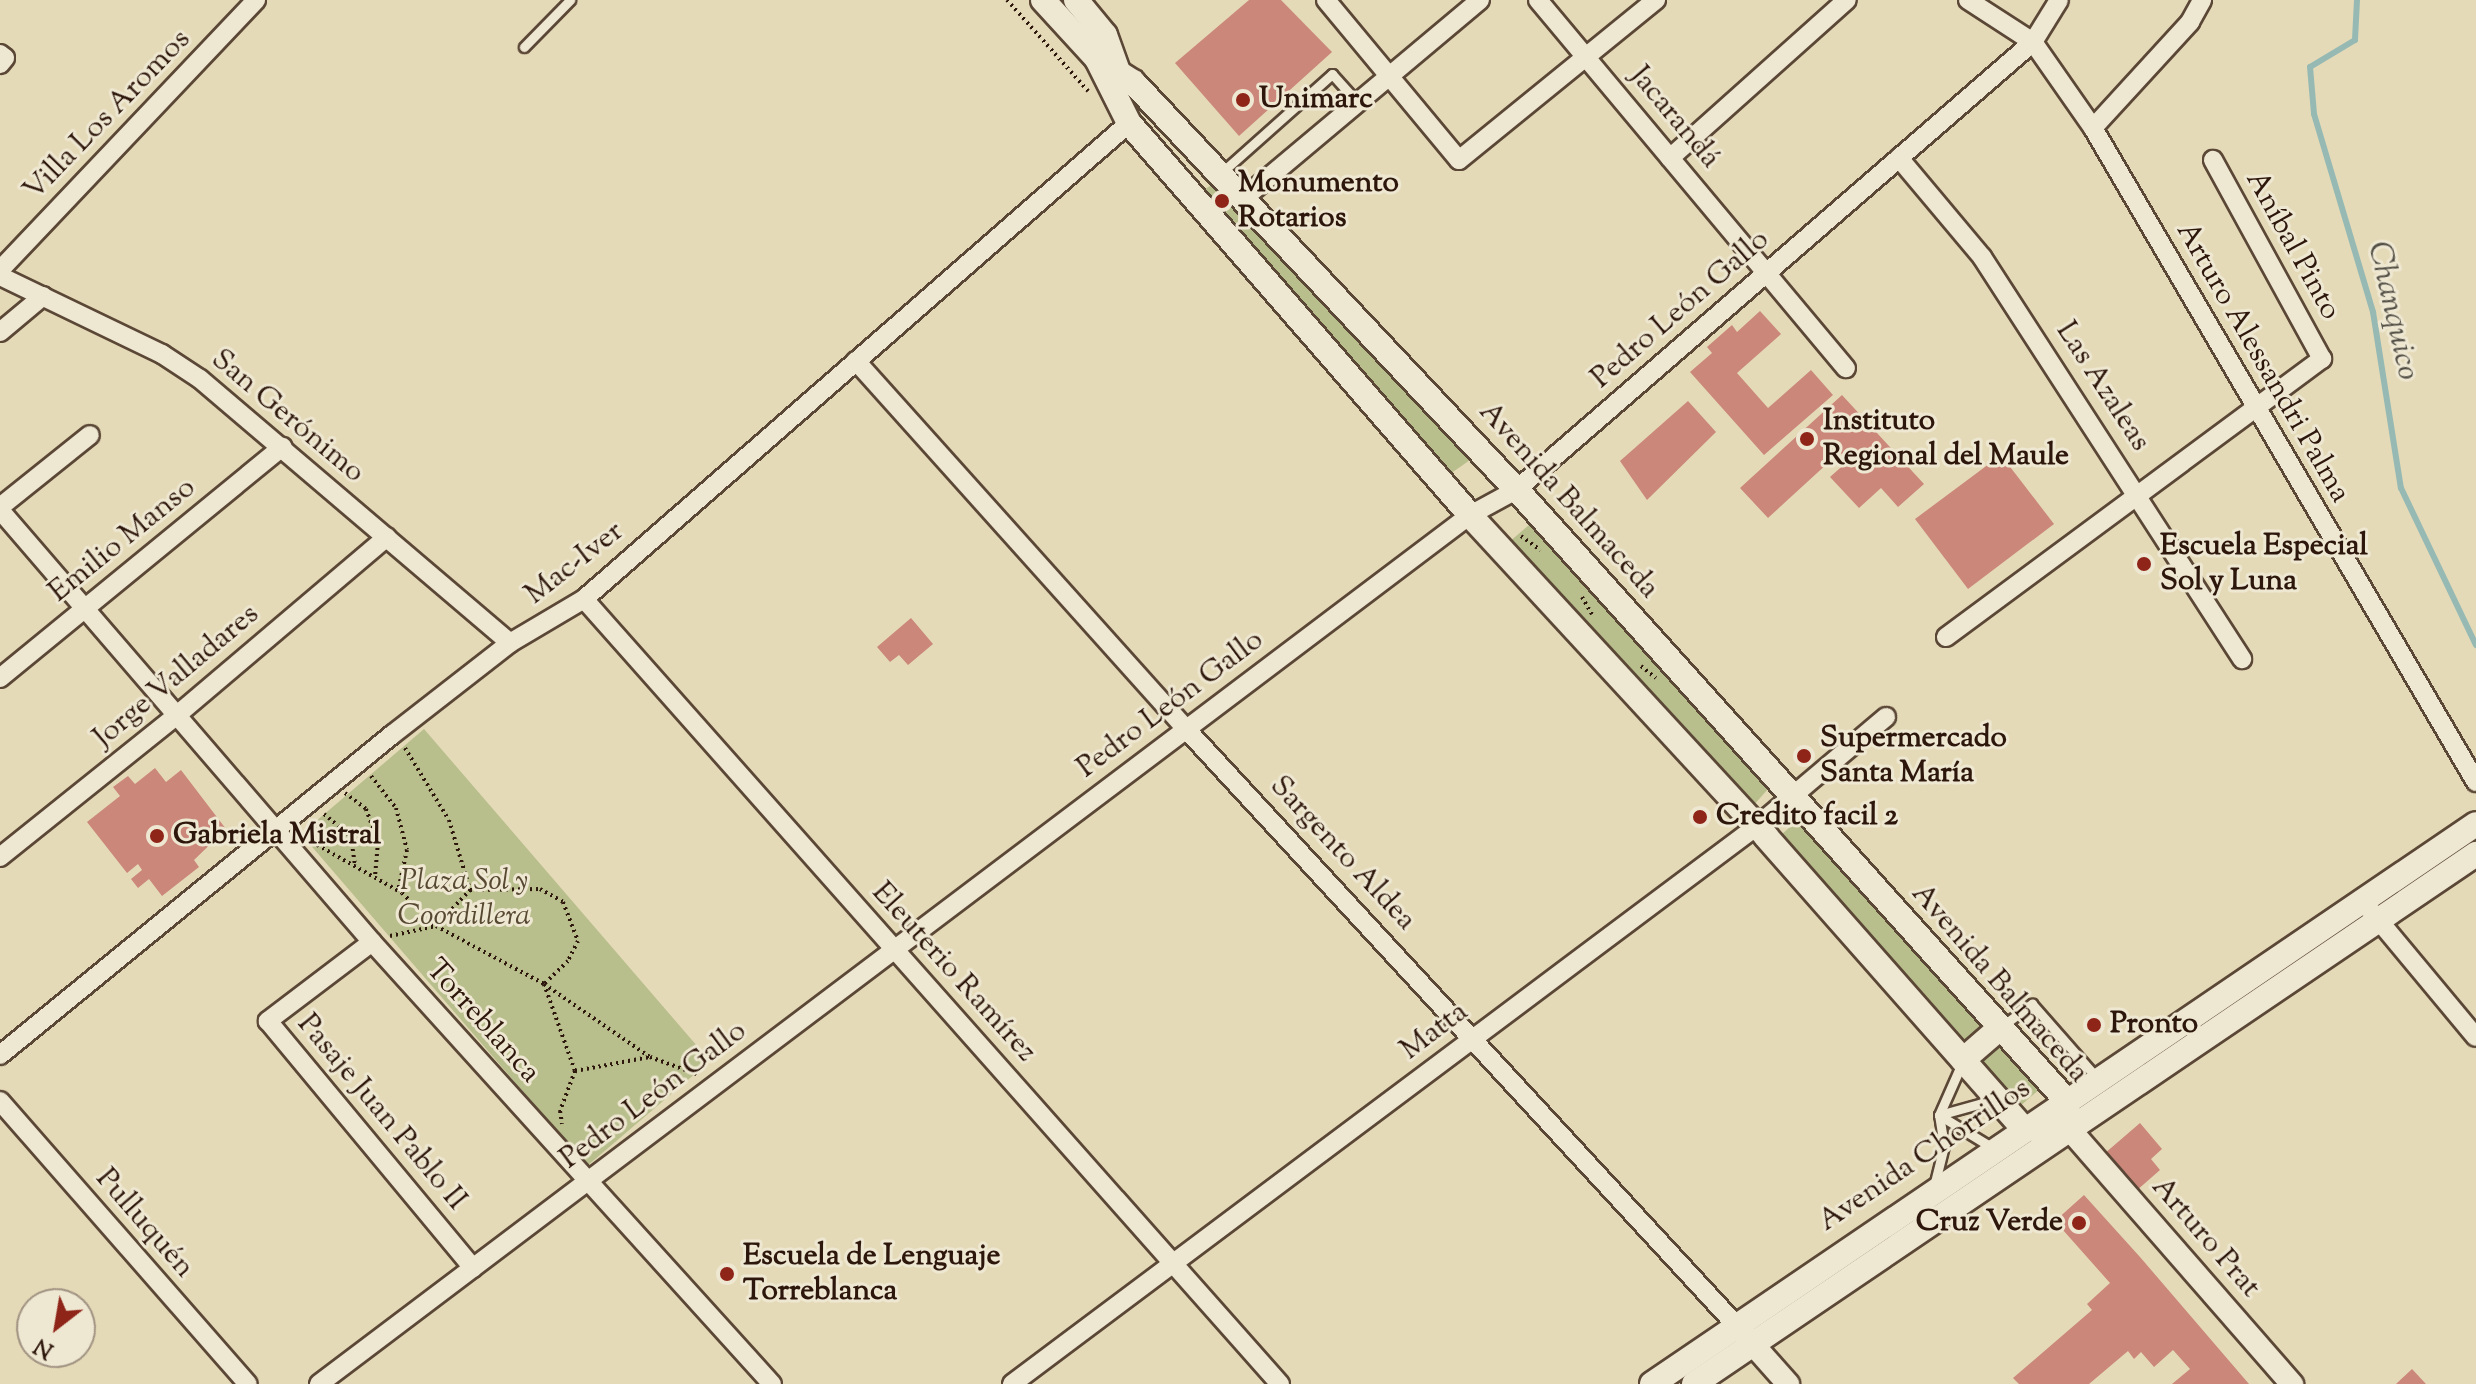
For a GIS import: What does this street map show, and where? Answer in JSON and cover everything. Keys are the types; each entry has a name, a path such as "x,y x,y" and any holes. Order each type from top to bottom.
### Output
{"main road":[{"name":"Avenida Balmaceda","path":"1043,0 1097,59 1119,74 1221,174 1516,490 1790,798 2065,1099 2072,1132 2023,1128 1757,826 1470,515 1129,123 1097,59"},
{"path":"1076,0 1105,35 1119,74"},
{"name":"Avenida Chorrillos","path":"1694,1384 2072,1132 2370,910 2476,824"},
{"name":"Avenida Chorrillos","path":"1652,1384 2097,1078 2370,910 2476,854"},
{"path":"1963,1060 2000,1028"}],"street":[{"name":"Villa Los Aromos","path":"0,270 256,0"},
{"path":"1326,0 1459,160 1656,0"},
{"path":"1244,198 1388,74 1480,0"},
{"name":"Jacarandá","path":"1538,0 1846,368"},
{"path":"1670,158 1847,0"},
{"name":"Arturo Alessandri Palma","path":"1968,0 2033,42 2093,128 2476,782"},
{"name":"Pedro León Gallo","path":"319,1384 1470,515 1516,490 2033,42 2059,0"},
{"path":"2093,128 2190,22 2202,0"},
{"name":"Mac-Iver","path":"0,1055 393,734 510,643 584,599 1129,123"},
{"name":"Las Azaleas","path":"1899,158 1982,257 2139,495 2242,659"},
{"name":"Aníbal Pinto","path":"2213,160 2322,359 2256,408"},
{"name":"San Gerónimo","path":"0,276 183,367 282,447 510,643"},
{"path":"0,332 43,296"},
{"name":"Sargento Aldea","path":"856,361 1186,729 1788,1384"},
{"path":"1946,637 2256,408"},
{"path":"0,509 90,435"},
{"name":"Emilio Manso","path":"0,678 282,447"},
{"name":"Torreblanca","path":"0,509 372,942 772,1384"},
{"name":"Jorge Valladares","path":"0,857 177,715 387,537"},
{"name":"Eleuterio Ramírez","path":"584,599 1280,1384"},
{"name":"Matta","path":"1012,1384 1757,826 1886,717"},
{"path":"2370,910 2476,1037"},
{"name":"Pasaje Juan Pablo II","path":"372,942 268,1021 473,1268"},
{"name":"Pulluquén","path":"0,1101 248,1384"},
{"name":"Arturo Prat","path":"2072,1132 2292,1384"}],"lane":[{"path":"524,47 570,0"},
{"path":"1221,174 1332,74 1356,101"},
{"path":"2000,1028 2032,1004 2097,1078"},
{"path":"1934,1189 1944,1146 1939,1115 1963,1060"},
{"path":"1939,1115 1998,1099"},
{"path":"1939,1115 1993,1148"}],"path":[{"path":"1007,0 1092,96"},
{"path":"1513,529 1545,553"},
{"path":"1574,583 1597,622"},
{"path":"1638,664 1660,682"},
{"path":"393,734 449,820 470,890"},
{"path":"366,768 396,808 407,850 398,891"},
{"path":"339,788 366,809 378,842 375,878"},
{"path":"319,812 351,837 355,867"},
{"path":"316,845 398,891 436,926 544,984 650,1057 706,1078 729,1075"},
{"path":"372,942 436,926 470,890 540,889 563,902 578,941 568,961 544,984"},
{"path":"544,984 575,1071 560,1111"},
{"path":"575,1071 650,1057"}],"green space":[{"path":"1219,179 1473,458 1447,476 1199,194"},
{"path":"1529,525 1769,788 1752,807 1508,543"},
{"name":"Plaza Sol y Coordillera","path":"424,729 710,1061 587,1166 301,834"},
{"path":"1799,819 2041,1088 2019,1107 1781,835"}],"building":[{"name":"Unimarc","path":"1249,0 1281,0 1332,52 1239,136 1175,63"},
{"path":"1760,311 1781,334 1737,373 1768,408 1811,370 1833,395 1764,455 1690,372 1712,353 1707,347 1732,325 1737,332"},
{"path":"1842,395 1924,484 1898,507 1881,488 1859,508 1830,477 1848,461 1840,452 1768,518 1740,488"},
{"path":"1688,401 1716,432 1647,500 1620,461"},
{"path":"2001,455 2054,524 1968,589 1915,519"},
{"path":"911,618 933,644 908,665 899,655 890,662 877,647"},
{"name":"Gabriela Mistral","path":"155,768 166,782 181,770 226,829 194,860 199,867 162,896 149,879 138,888 131,879 142,870 138,864 127,873 87,822 120,796 113,787 128,776 135,784"},
{"path":"2140,1123 2162,1149 2151,1159 2160,1170 2136,1191 2104,1154"},
{"path":"2084,1195 2249,1384 2172,1384 2190,1369 2173,1350 2154,1367 2141,1352 2134,1359 2128,1351 2089,1384 2019,1384 2013,1378 2092,1310 2087,1304 2110,1283 2055,1221"},
{"path":"2412,1369 2426,1384 2396,1384"}],"waterway":[{"name":"Chanquico","path":"2357,0 2355,40 2310,67 2314,114 2373,312 2401,488 2476,645"}],"place":[{"name":"Unimarc","path":"1243,100"},
{"name":"Monumento Rotarios","path":"1222,201"},
{"name":"Instituto Regional del Maule","path":"1807,439"},
{"name":"Escuela Especial Sol y Luna","path":"2144,564"},
{"name":"Supermercado Santa María","path":"1804,756"},
{"name":"Credito facil 2","path":"1700,817"},
{"name":"Gabriela Mistral","path":"157,836"},
{"name":"Pronto","path":"2094,1025"},
{"name":"Cruz Verde","path":"2079,1223"},
{"name":"Escuela de Lenguaje Torreblanca","path":"727,1274"}]}
